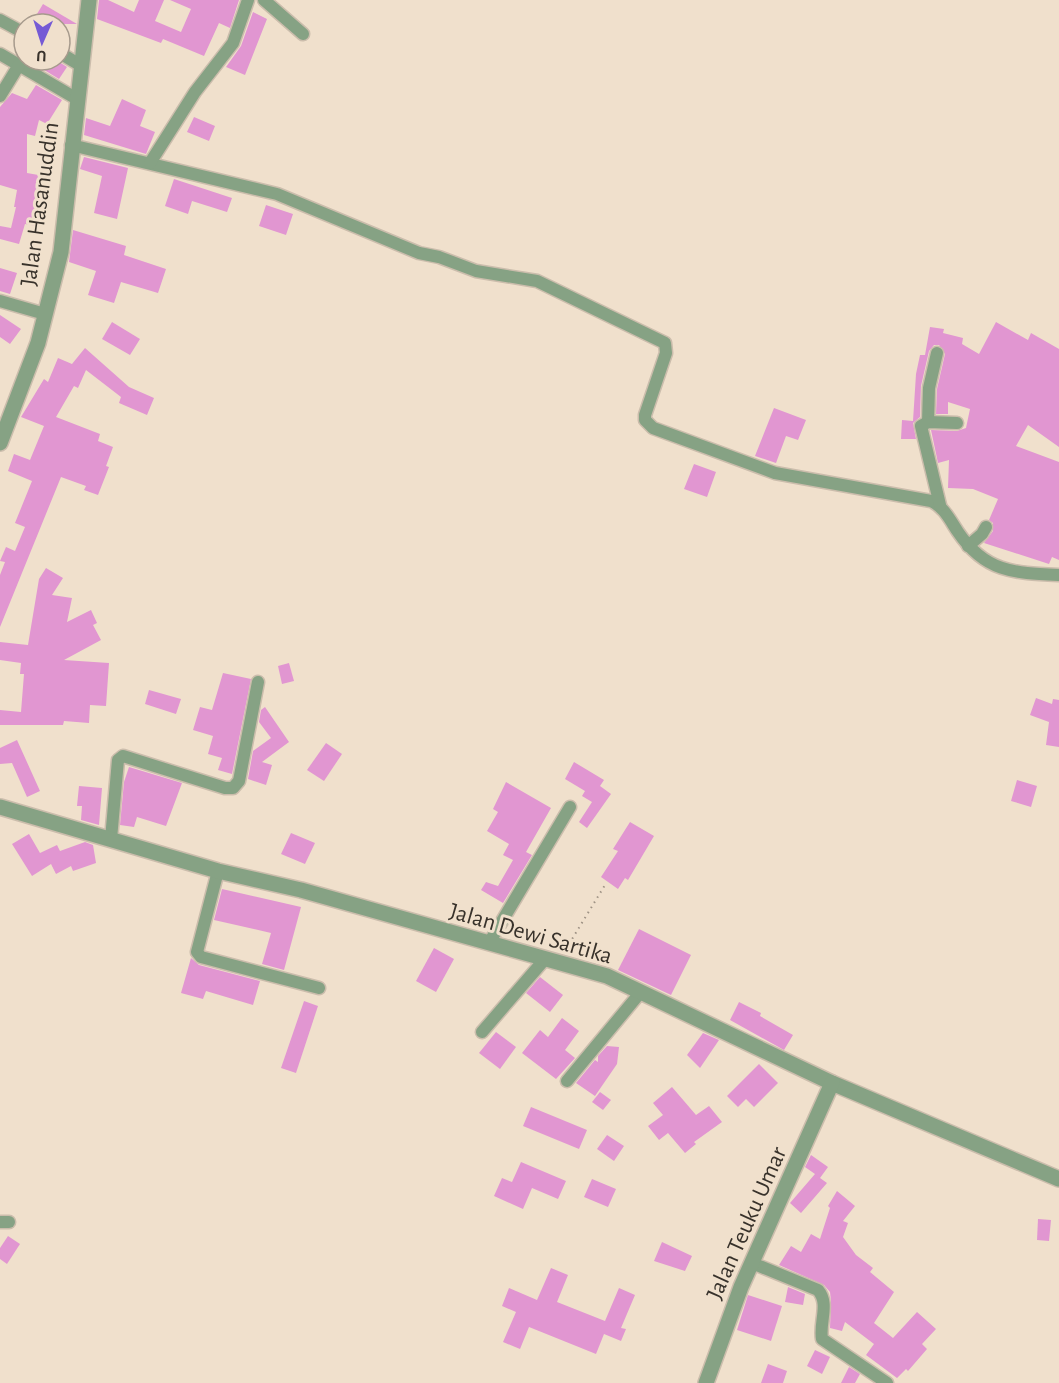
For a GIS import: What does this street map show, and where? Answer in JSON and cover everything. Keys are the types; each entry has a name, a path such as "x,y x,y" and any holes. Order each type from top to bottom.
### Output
{"street":[{"name":"Jalan Hasanuddin","path":"0,443 38,344 61,252 76,99 89,0"},
{"path":"150,163 195,92 233,43 248,0"},
{"path":"264,0 303,34"},
{"path":"72,61 80,65"},
{"path":"0,96 15,72"},
{"path":"31,72 76,99"},
{"path":"71,145 277,194 409,250 439,257 467,268 537,280 664,344 666,353 645,415 645,420 653,428 775,473 919,497 939,505"},
{"path":"0,301 45,314"},
{"path":"928,422 930,388 937,353"},
{"path":"957,423 928,422 921,426 939,505 968,546 976,555 990,564 1032,573 1059,575"},
{"path":"968,546 982,534 986,527"},
{"path":"111,839 118,760 123,756 225,788 233,788 239,782 258,682"},
{"name":"Jalan Dewi Sartika","path":"0,807 218,872 301,890 607,976 832,1083 1059,1179"},
{"path":"489,944 570,807"},
{"path":"218,872 197,952 201,957 318,988"},
{"path":"482,1032 552,961"},
{"path":"567,1081 640,993"},
{"name":"Jalan Teuku Umar","path":"706,1383 721,1337 752,1263 832,1083"},
{"path":"752,1263 818,1290 823,1296 824,1304 822,1339 887,1383"}],"path":[{"path":"552,961 605,885"}],"building":[{"path":"99,0 108,0 134,12 139,0 164,0 155,21 181,32 191,9 170,0 239,0 230,28 219,23 204,56 163,39 161,43 97,19"},
{"path":"43,4 57,12 38,12"},
{"path":"253,12 267,19 245,75 226,67 241,46"},
{"path":"48,72 64,72 59,79"},
{"path":"36,85 62,100 47,124 39,120 35,136 27,134 27,173 44,176 36,226 25,224 19,244 0,239 0,226 11,228 17,190 0,185 0,107 12,93 27,99"},
{"path":"122,99 146,110 140,126 155,132 146,154 84,135 86,118 110,126"},
{"path":"194,117 215,126 209,141 187,132"},
{"path":"84,157 128,168 117,219 94,213 102,176 80,169"},
{"path":"174,179 232,198 227,212 192,201 188,214 165,206"},
{"path":"266,205 293,214 286,235 259,226"},
{"path":"73,230 126,246 124,255 166,269 158,293 121,282 114,303 88,295 96,271 69,262"},
{"path":"0,268 17,273 10,294 0,291"},
{"path":"0,315 21,329 10,344 0,337"},
{"path":"112,322 140,339 130,355 102,339"},
{"path":"996,322 1028,340 1031,333 1059,349 1059,447 1028,425 1016,446 1059,462 1059,560 1052,557 1049,564 984,543 993,531 993,523 989,520 998,499 973,489 948,488 949,460 938,463 931,430 957,431 966,428 970,409 948,402 948,414 936,414 937,389 945,354 939,345 934,345 929,351 921,386 920,417 913,423 916,439 901,439 902,420 913,421 916,374 920,355 925,355 930,327 944,329 943,333 963,338 962,344 979,354"},
{"path":"85,348 129,387 154,398 147,415 119,403 121,397 86,370 78,388 74,386 56,417 100,434 98,441 113,447 106,466 109,467 98,495 84,490 86,486 61,477 0,627 0,575 5,562 0,561 6,547 15,551 25,527 15,523 32,481 8,471 14,454 30,460 44,426 21,417 44,379 48,382 58,358 72,364"},
{"path":"774,408 806,420 798,440 786,436 776,463 755,456"},
{"path":"694,464 716,472 707,497 684,489"},
{"path":"46,568 63,578 52,595 72,598 67,622 91,610 97,623 93,625 101,640 64,660 109,663 106,706 90,705 89,723 64,721 63,725 0,725 0,710 21,712 24,674 20,674 21,663 0,660 0,642 28,645 39,579"},
{"path":"289,663 294,681 282,684 278,666"},
{"path":"223,673 251,679 232,774 218,770 222,758 208,754 213,736 193,730 200,707 212,710"},
{"path":"149,690 181,699 176,714 145,704"},
{"path":"1036,698 1052,704 1053,699 1059,700 1059,747 1046,745 1049,722 1030,715"},
{"path":"265,707 289,742 262,762 272,765 266,785 248,779 253,751 271,738 259,722 261,710"},
{"path":"17,740 40,791 27,797 12,763 0,764 0,748"},
{"path":"326,743 342,754 324,781 307,770"},
{"path":"574,762 604,780 600,786 611,794 587,828 579,822 592,802 582,796 585,791 565,779"},
{"path":"129,767 182,783 166,826 137,817 134,827 120,825 124,782"},
{"path":"1017,780 1037,786 1031,807 1011,801"},
{"path":"506,782 551,808 526,852 532,855 503,903 481,890 486,882 498,886 513,860 503,855 509,844 487,831 498,812 493,809"},
{"path":"79,786 102,788 99,825 81,820 82,806 77,806"},
{"path":"630,822 654,836 628,880 625,878 618,889 601,877 618,851 613,849"},
{"path":"291,833 315,843 305,864 281,854"},
{"path":"29,834 40,853 57,845 60,851 85,842 93,845 96,863 73,871 71,866 56,874 51,864 32,876 12,844"},
{"path":"222,889 301,907 284,970 262,964 271,933 214,920"},
{"path":"639,929 691,955 671,995 618,970"},
{"path":"434,948 454,959 436,992 416,981"},
{"path":"191,958 199,965 260,981 253,1005 206,991 203,999 181,993"},
{"path":"540,977 563,995 550,1012 526,993"},
{"path":"304,1001 318,1006 296,1073 281,1068"},
{"path":"739,1002 761,1013 760,1016 793,1035 784,1050 730,1020"},
{"path":"562,1018 579,1031 565,1050 575,1058 556,1079 522,1053 540,1030 548,1037"},
{"path":"496,1032 516,1047 500,1069 479,1053"},
{"path":"703,1033 719,1040 700,1068 687,1055"},
{"path":"607,1046 619,1047 617,1064 595,1096 576,1083 595,1060 598,1062 598,1056"},
{"path":"759,1064 778,1083 754,1107 746,1099 738,1107 727,1096"},
{"path":"672,1087 696,1115 709,1106 722,1122 694,1142 696,1144 685,1153 668,1133 659,1140 648,1126 663,1115 653,1103"},
{"path":"600,1092 611,1100 603,1110 592,1102"},
{"path":"531,1107 587,1130 579,1149 523,1126"},
{"path":"607,1135 624,1146 614,1161 597,1149"},
{"path":"811,1155 828,1167 820,1178 827,1183 801,1213 790,1203 815,1174 805,1167"},
{"path":"521,1162 566,1181 558,1199 532,1188 523,1209 494,1196 502,1178 512,1182"},
{"path":"592,1179 616,1189 608,1207 584,1197"},
{"path":"837,1191 855,1206 843,1221 848,1223 843,1237 856,1255 873,1268 870,1272 894,1292 874,1323 893,1338 917,1312 936,1329 922,1344 927,1349 908,1371 906,1369 897,1378 866,1355 874,1344 845,1322 842,1331 830,1328 830,1292 824,1285 779,1265 791,1246 801,1252 811,1234 820,1239 830,1208 828,1206"},
{"path":"1038,1219 1051,1220 1049,1241 1037,1240"},
{"path":"8,1236 20,1244 7,1264 0,1259 0,1248"},
{"path":"662,1242 692,1256 685,1271 654,1261"},
{"path":"551,1268 568,1275 557,1302 605,1321 619,1288 635,1295 621,1328 626,1329 621,1341 604,1334 596,1354 529,1327 520,1349 503,1342 516,1312 502,1306 509,1288 537,1300"},
{"path":"788,1287 805,1294 803,1305 785,1302"},
{"path":"748,1295 782,1306 771,1341 737,1330"},
{"path":"815,1350 830,1357 822,1374 807,1366"},
{"path":"768,1364 787,1371 783,1383 761,1383"},
{"path":"849,1367 860,1374 855,1383 841,1383"}]}
